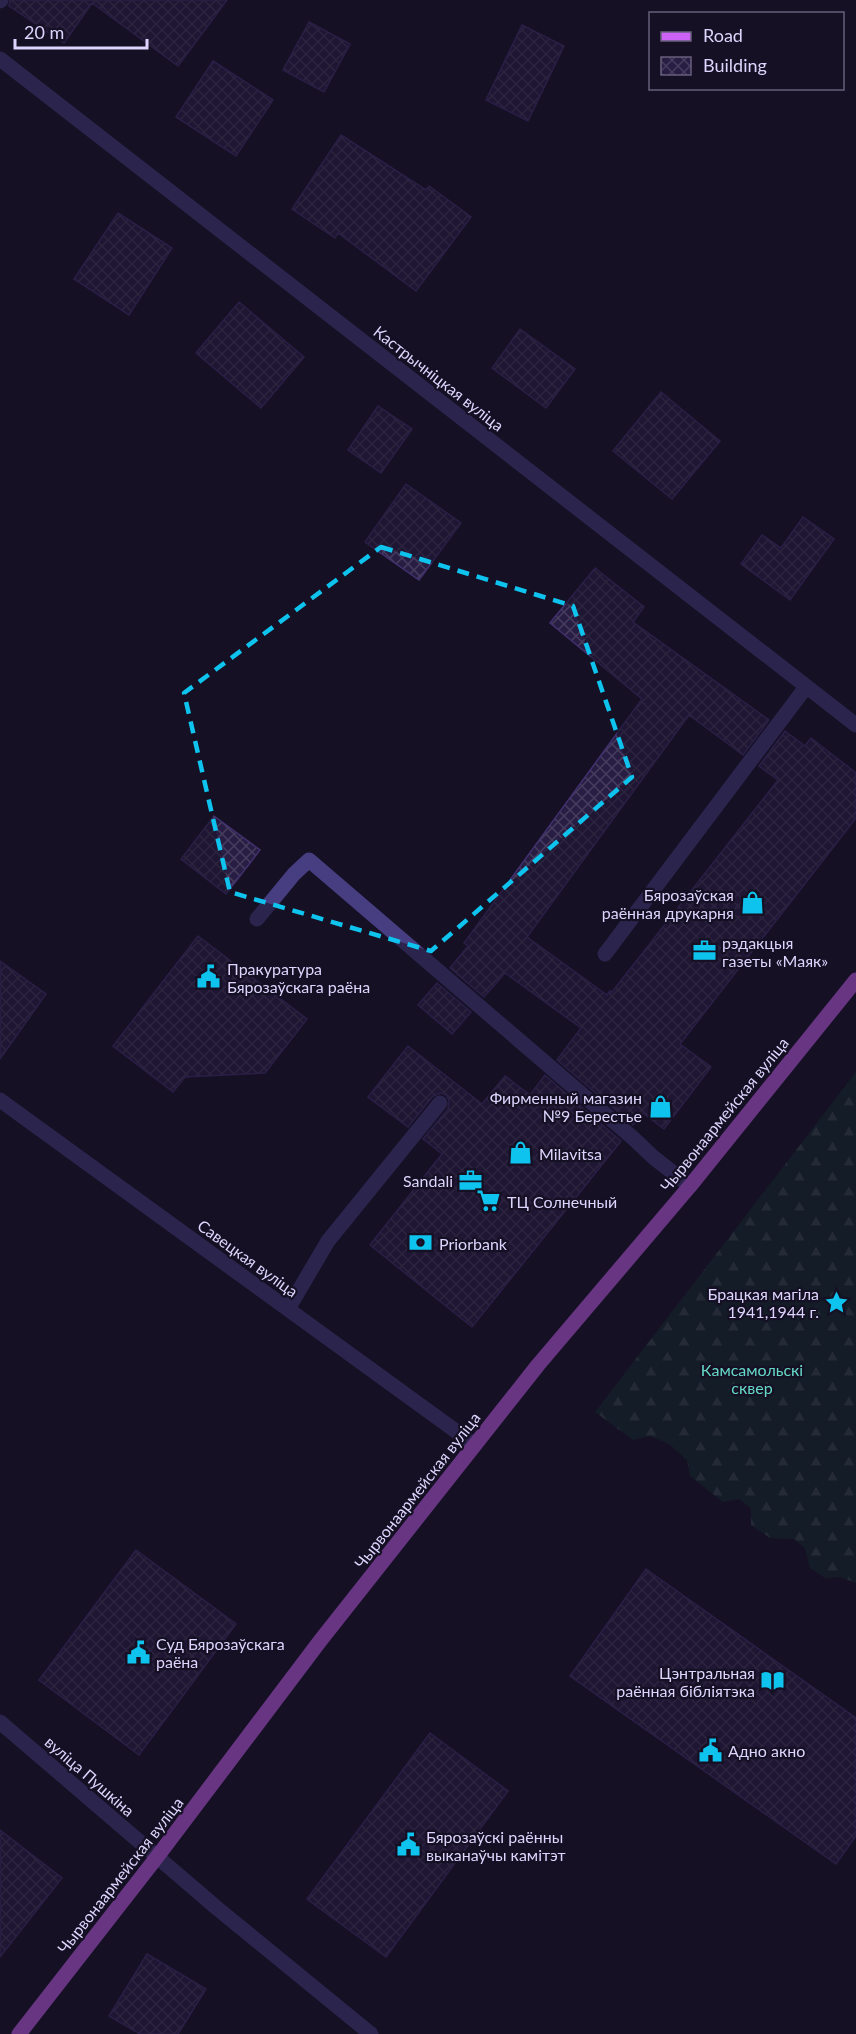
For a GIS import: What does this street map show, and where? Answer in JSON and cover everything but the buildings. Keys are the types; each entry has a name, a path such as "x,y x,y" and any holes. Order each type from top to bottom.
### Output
{"main road":[{"name":"Чырвонаармейская вуліца","path":"19,2034 157,1857 320,1641 538,1365 690,1186 856,980"}],"street":[{"name":"Кастрычніцкая вуліца","path":"0,59 856,725"},
{"path":"604,954 806,687"},
{"path":"257,919 294,874 309,860 653,1157 690,1186"},
{"name":"Савецкая вуліца","path":"0,1100 475,1445"},
{"path":"288,1309 328,1241 440,1103"},
{"name":"вуліца Пушкіна","path":"0,1722 157,1857 371,2034"}],"highlighted area":[{"path":"381,547 573,606 632,777 431,951 230,892 184,693"}],"green space":[{"name":"Камсамольскі сквер","path":"856,1072 856,1583 840,1577 825,1578 810,1568 805,1548 794,1539 770,1538 751,1525 751,1508 739,1499 723,1502 690,1476 687,1460 668,1443 649,1436 633,1440 595,1412"}],"place":[{"name":"Бярозаўская раённая друкарня","path":"752,903"},
{"name":"рэдакцыя газеты «Маяк»","path":"704,951"},
{"name":"Пракуратура Бярозаўскага раёна","path":"209,977"},
{"name":"Фирменный магазин №9 Берестье","path":"660,1106"},
{"name":"Milavitsa","path":"521,1153"},
{"name":"Sandali","path":"471,1180"},
{"name":"ТЦ Солнечный","path":"489,1201"},
{"name":"Priorbank","path":"421,1243"},
{"name":"Брацкая магіла 1941,1944 г.","path":"837,1302"},
{"name":"Суд Бярозаўскага раёна","path":"138,1652"},
{"name":"Цэнтральная раённая бібліятэка","path":"773,1681"},
{"name":"Адно акно","path":"710,1750"},
{"name":"Бярозаўскі раённы выканаўчы камітэт","path":"408,1845"}]}
